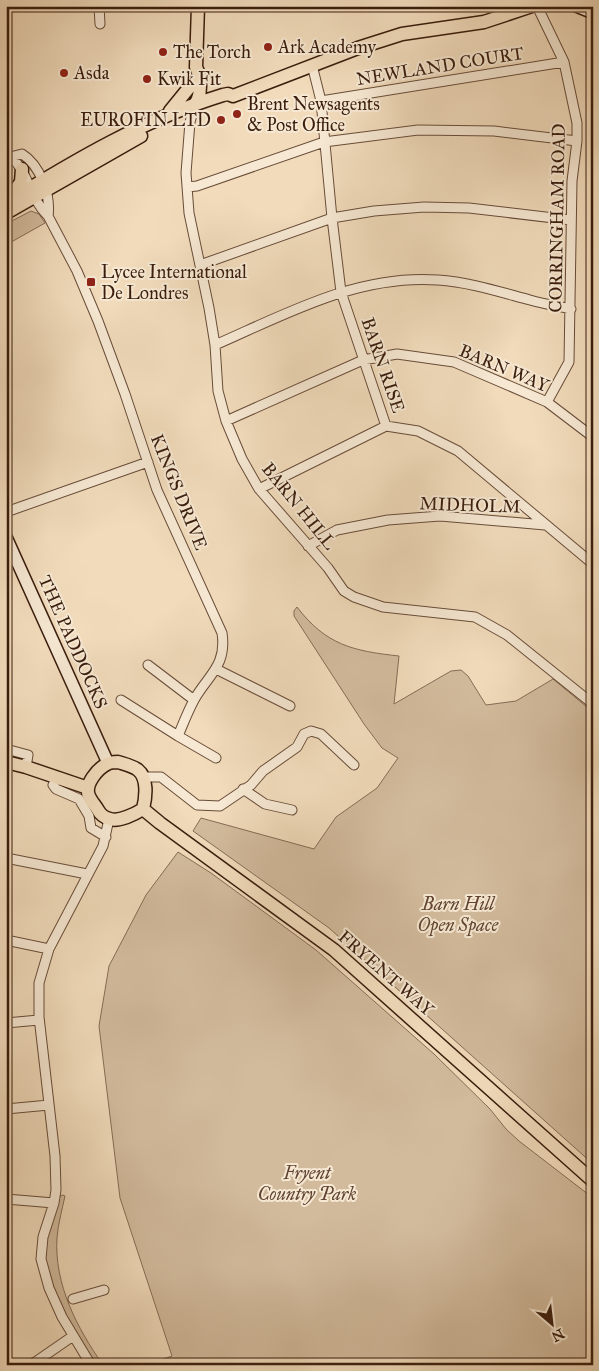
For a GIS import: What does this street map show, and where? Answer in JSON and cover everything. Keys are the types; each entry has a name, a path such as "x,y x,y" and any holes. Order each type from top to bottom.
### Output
{"main road":[{"path":"38,189 131,131 165,116 194,109 199,99 196,76 198,6"},
{"path":"7,206 194,109 228,95 402,34 484,22 532,6"},
{"path":"196,76 211,89 228,95"},
{"path":"165,116 176,105 196,76"},
{"path":"7,206 11,194 20,183 22,169"},
{"path":"6,762 88,788"},
{"path":"118,762 137,769 144,777 145,803 143,809 137,813 109,820 101,814 88,796 88,788 101,768 108,763 118,762"},
{"name":"FRYENT WAY","path":"143,809 334,950 593,1181"}],"street":[{"path":"99,6 100,24"},
{"name":"CORRINGHAM ROAD","path":"537,6 564,62 578,123 572,180 569,362 547,402"},
{"path":"576,6 593,13"},
{"name":"NEWLAND COURT","path":"321,101 564,62"},
{"name":"BARN RISE","path":"312,65 321,101 341,292 386,426 418,431 458,451 593,564"},
{"name":"BARN HILL","path":"194,109 189,126 186,173 189,213 210,308 218,391 226,421 242,459 259,489 328,568 344,591 354,597 383,607 475,617 507,635 593,704"},
{"path":"187,187 196,186 324,142 418,130 494,131 577,141"},
{"path":"8,157 17,154 24,155 34,167 38,189 48,216"},
{"path":"8,157 22,169 38,189"},
{"name":"KINGS DRIVE","path":"38,189 38,205 48,216 77,271 98,322 157,490 222,633 224,648 222,658 194,700 178,736"},
{"path":"200,264 332,218 374,211 424,207 469,208 571,220"},
{"path":"215,345 273,318 341,292 389,282 438,280 487,288 571,309"},
{"name":"BARN WAY","path":"226,421 363,360 397,354 454,362 547,402 593,437"},
{"path":"259,489 386,426"},
{"path":"6,512 148,462"},
{"name":"MIDHOLM","path":"308,546 337,530 388,520 440,516 546,525"},
{"name":"THE PADDOCKS","path":"6,537 108,763"},
{"path":"148,665 194,700"},
{"path":"216,669 290,706"},
{"path":"121,700 216,758"},
{"path":"144,777 160,777 197,805 220,806 251,784 263,771 296,748 304,734 311,731 321,734 354,765"},
{"path":"6,749 28,755 26,767"},
{"path":"57,778 53,785 56,789 79,798 89,816 91,828 106,837"},
{"path":"243,790 265,804 292,810"},
{"path":"91,1365 62,1317 49,1288 41,1259 43,1237 54,1203 56,1190 55,1156 39,1020 39,983 49,949 103,846 109,820"},
{"path":"6,858 87,874"},
{"path":"6,940 49,949"},
{"path":"6,1023 39,1020"},
{"path":"6,1109 49,1105"},
{"path":"6,1199 54,1203"},
{"path":"74,1299 104,1290"},
{"path":"31,1365 74,1336"}],"green space":[{"path":"31,211 39,214 45,223 6,245 6,224"},
{"name":"Barn Hill Open Space","path":"297,607 319,630 342,644 368,652 399,656 394,704 451,671 461,670 468,676 486,705 516,701 553,679 593,712 593,1164 329,928 193,831 201,818 314,849 336,817 377,788 398,758 382,748 364,724 294,616 294,611"},
{"name":"Fryent Country Park","path":"178,852 211,873 316,950 434,1054 490,1109 506,1129 519,1141 593,1198 593,1365 163,1365 161,1360 172,1356 120,1198 99,1026 109,966 146,895"},
{"path":"60,1196 65,1196 59,1222 57,1255 63,1289 76,1321 103,1365 95,1365 70,1324 49,1279 46,1263 46,1241"}],"place":[{"name":"Ark Academy","path":"268,47"},
{"name":"The Torch","path":"163,52"},
{"name":"Asda","path":"64,73"},
{"name":"Kwik Fit","path":"147,79"},
{"name":"Brent Newsagents & Post Office","path":"237,114"},
{"name":"EUROFIN LTD","path":"221,120"},
{"name":"Lycee International De Londres","path":"91,282"}]}
